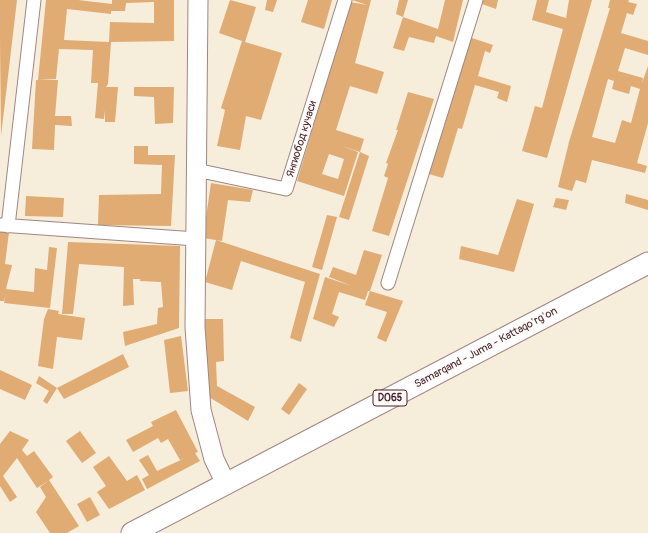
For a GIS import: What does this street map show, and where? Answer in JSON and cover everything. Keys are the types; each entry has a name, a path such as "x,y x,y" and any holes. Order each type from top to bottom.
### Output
{"main road":[{"name":"Samarqand - Juma - Kattaqo‘rg‘on","path":"132,533 648,263"}],"street":[{"path":"34,0 4,226 196,239"},
{"path":"198,0 195,327 201,410 214,459 226,484"},
{"name":"Янгиобод кучаси","path":"196,170 286,190 345,0"},
{"path":"388,283 476,0"}],"building":[{"path":"0,0 17,0 1,136 0,38"},
{"path":"46,0 78,0 112,4 112,0 174,0 174,41 111,42 108,84 106,87 118,87 115,122 105,122 105,110 104,119 95,118 98,83 91,83 93,50 59,49 56,79 38,80","holes":["154,2 154,23 110,22 109,42 64,40 67,9 111,14 111,11 125,11 126,3"]},
{"path":"230,0 256,7 245,42 282,53 261,120 246,116 240,150 217,146 225,110 221,108 242,41 219,33"},
{"path":"267,0 277,0 273,12 265,10"},
{"path":"308,0 332,0 324,29 301,22"},
{"path":"352,0 371,0 355,63 384,72 377,94 350,86 336,130 364,139 360,152 342,146 358,152 344,196 297,181 350,2 367,5","holes":["329,154 344,159 338,179 322,174"]},
{"path":"399,0 408,0 403,17 396,14"},
{"path":"445,0 463,0 453,42 436,36 434,43 409,37 404,51 393,48 403,17 438,29"},
{"path":"483,0 498,0 496,9 482,4"},
{"path":"537,0 549,0 546,12 566,18 569,0 592,0 547,158 522,151 535,106 542,108 563,29 532,20"},
{"path":"610,0 629,0 628,2 637,4 633,15 627,13 621,33 648,41 648,55 625,48 618,71 643,78 642,83 648,66 648,123 637,163 647,166 645,173 592,160 586,183 576,180 572,191 558,187 569,142 610,8 608,8","holes":["608,79 614,81 612,89 629,94 631,86 640,89 631,123 622,120 615,143 592,137"]},
{"path":"469,37 493,45 490,53 485,51 478,76 511,86 507,102 497,98 499,92 475,85 462,129 458,128 443,178 425,173"},
{"path":"36,80 58,80 55,116 71,116 72,126 55,125 54,150 32,149"},
{"path":"134,87 174,87 173,123 155,124 154,97 134,96"},
{"path":"408,92 434,99 389,236 372,231 388,178 384,176 388,164 386,163 398,130 396,130"},
{"path":"134,146 148,146 148,155 175,155 171,226 98,225 99,195 161,194 162,165 134,164"},
{"path":"360,152 369,156 349,220 339,217"},
{"path":"211,183 253,190 250,202 228,200 222,241 203,238"},
{"path":"626,194 648,200 648,210 625,203"},
{"path":"26,196 64,198 63,217 25,216"},
{"path":"556,198 569,200 566,210 553,207"},
{"path":"517,199 534,204 514,272 459,259 461,246 498,255"},
{"path":"327,215 337,217 322,270 312,267"},
{"path":"0,232 9,232 5,264 12,265 6,289 34,292 35,268 47,270 49,247 57,248 50,308 4,303 6,292 4,301 0,301"},
{"path":"216,240 320,274 301,342 290,338 305,282 241,261 232,290 205,282"},
{"path":"68,242 180,246 179,328 125,346 123,332 157,324 158,308 163,307 161,282 140,281 140,279 133,279 134,305 123,306 124,267 79,264 73,314 62,314"},
{"path":"364,250 382,255 370,291 368,291 365,300 339,292 332,314 339,317 334,327 313,319 325,277 352,286 329,277 333,267 356,275"},
{"path":"370,291 403,301 386,342 377,338 387,312 365,305"},
{"path":"48,309 59,311 58,314 85,318 82,340 57,337 53,369 38,366 44,319"},
{"path":"205,319 223,319 224,361 216,362 217,386 255,407 248,421 209,397 208,362 205,362"},
{"path":"181,336 188,391 170,393 164,340"},
{"path":"123,354 129,367 64,399 57,388"},
{"path":"0,370 32,385 25,400 0,389"},
{"path":"39,376 57,388 47,404 43,401 49,391 36,383"},
{"path":"299,383 307,389 289,415 281,409"},
{"path":"176,410 198,452 195,453 200,461 147,489 142,479 149,475 139,460 148,455 157,471 185,458 180,460 168,439 161,443 158,438 133,452 126,440 153,426 151,422"},
{"path":"10,431 29,440 22,450 27,456 34,451 53,477 49,480 79,526 67,533 50,533 36,512 46,497 40,487 48,481 37,488 17,458 3,476 17,497 10,502 0,486 0,444"},
{"path":"80,431 96,453 82,463 66,441"},
{"path":"109,456 127,481 137,475 145,490 109,509 97,492 106,486 93,467"},
{"path":"90,497 100,515 87,522 77,504"}]}
